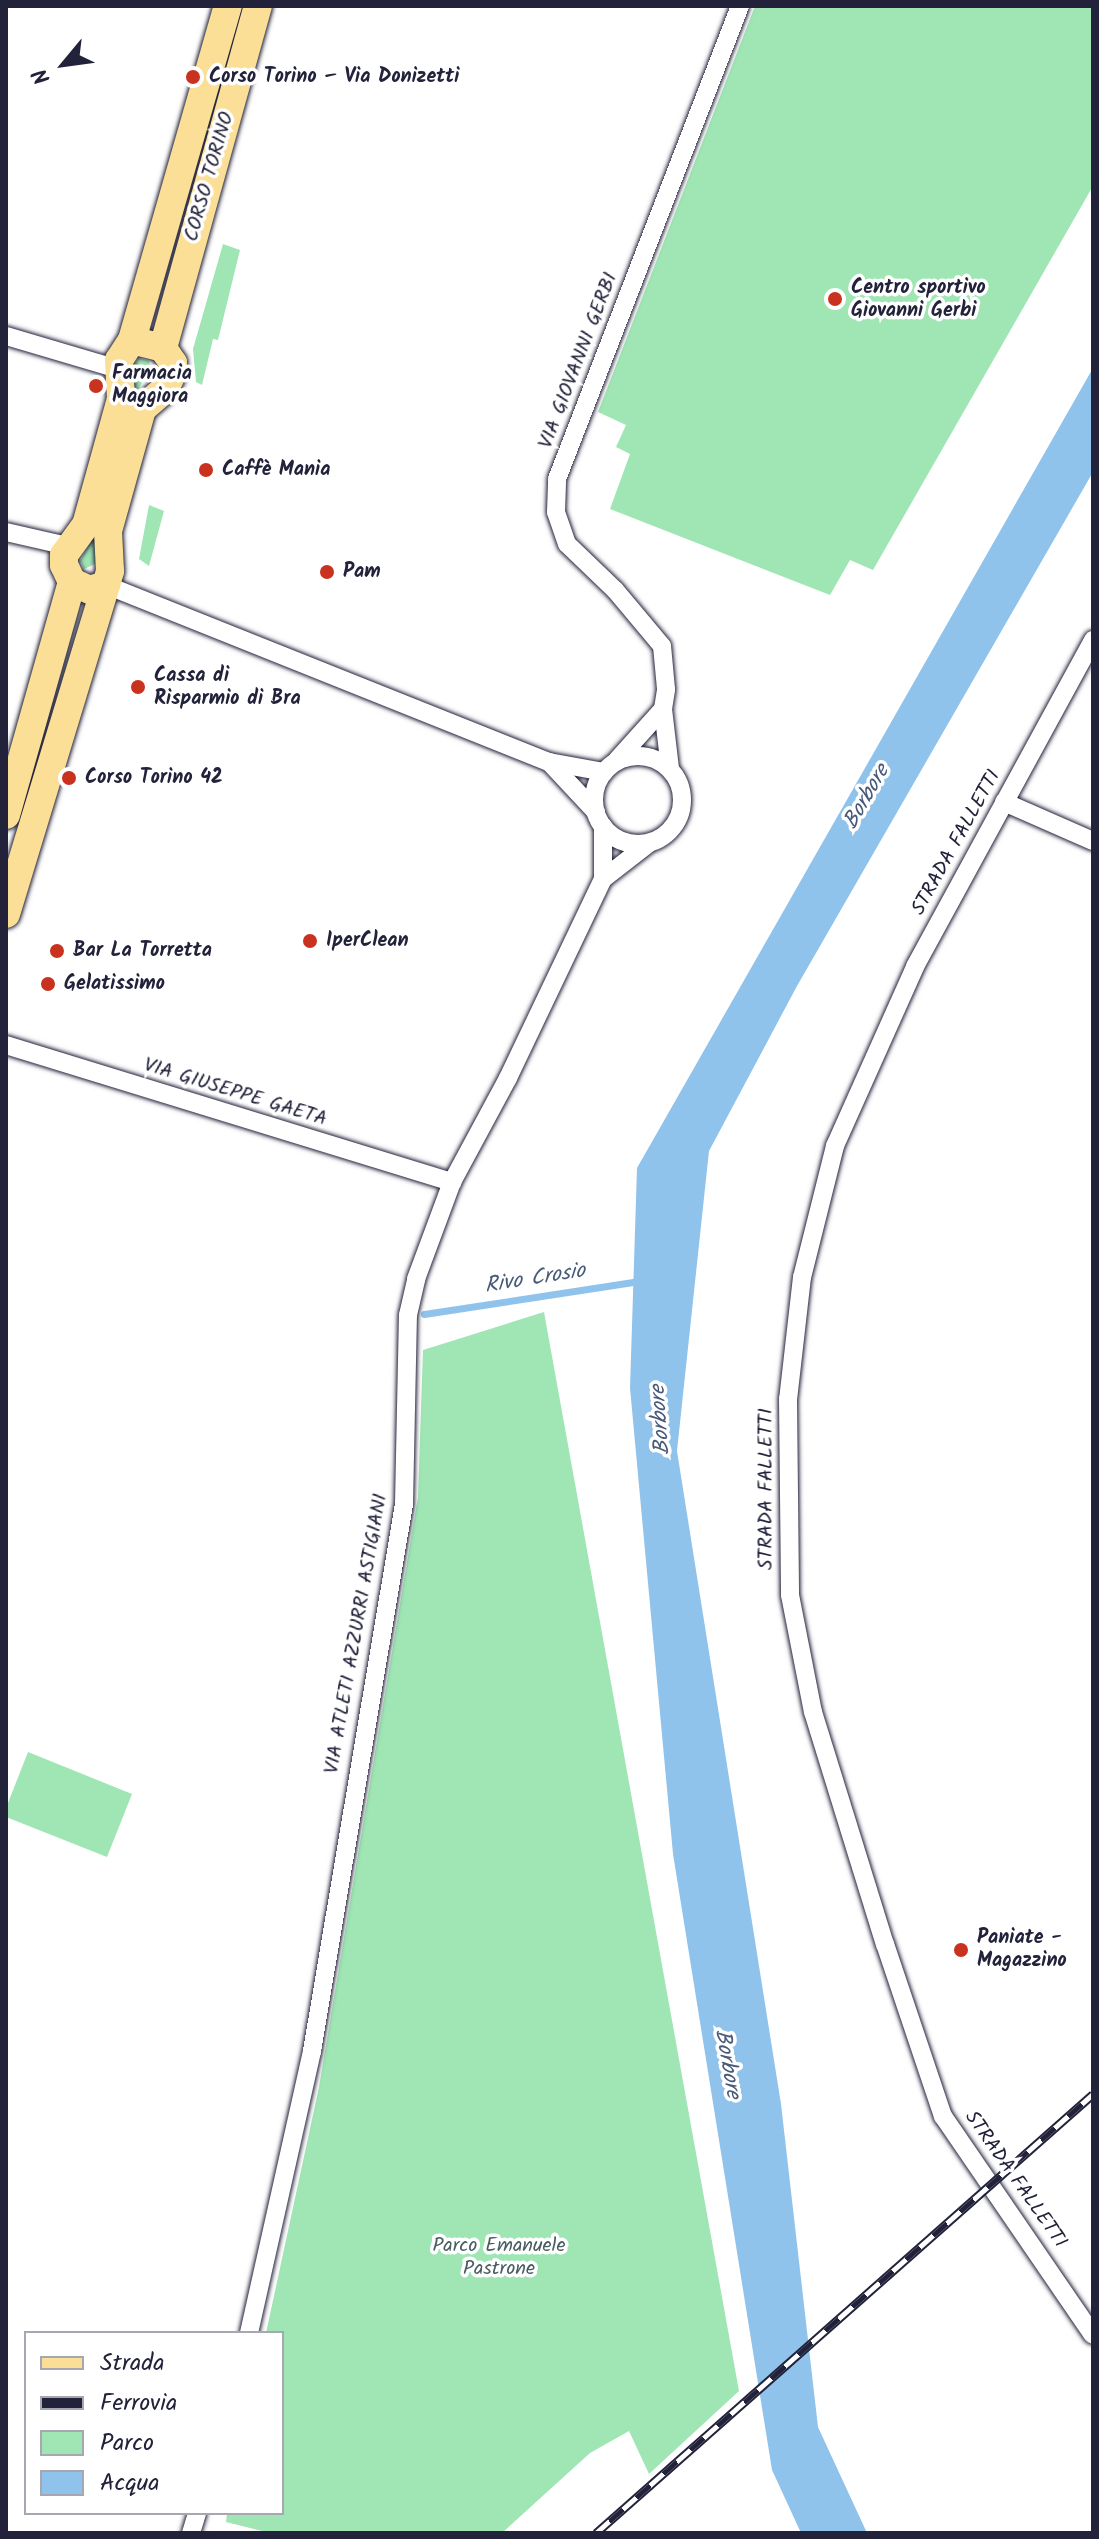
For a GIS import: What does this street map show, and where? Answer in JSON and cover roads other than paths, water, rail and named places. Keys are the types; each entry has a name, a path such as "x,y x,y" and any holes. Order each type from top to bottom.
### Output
{"main road":[{"name":"CORSO TORINO","path":"67,546 86,525 121,399 118,369 132,340 228,6"},
{"name":"CORSO TORINO","path":"6,914 110,571 108,531 142,409 165,389 173,372 173,363 163,348 258,6"},
{"path":"132,340 163,348"},
{"path":"67,546 64,565 72,582 90,590 106,585"},
{"path":"6,815 72,582"}],"street":[{"name":"VIA GIOVANNI GERBI","path":"670,769 663,709 666,689 662,646 625,600 567,544 556,512 557,479 740,6"},
{"path":"6,336 118,369"},
{"path":"6,532 67,546"},
{"path":"106,585 549,762 609,767 637,756 649,757 670,769 682,793 678,818 671,829 649,843 624,841 549,762"},
{"name":"STRADA FALLETTI","path":"1093,640 915,967 835,1146 802,1277 790,1384 790,1595 813,1712 943,2116 1093,2335"},
{"path":"600,819 594,798 609,767 663,709"},
{"path":"1004,802 1093,841"},
{"name":"VIA ATLETI AZZURRI ASTIGIANI","path":"600,819 603,879"},
{"name":"VIA ATLETI AZZURRI ASTIGIANI","path":"249,2331 312,2051 379,1633 404,1504 408,1315 416,1279 452,1182 508,1078 603,879 649,843"},
{"name":"VIA GIUSEPPE GAETA","path":"6,1045 452,1182"}],"water":[{"name":"Borbore","path":"1093,368 1093,472 797,986 709,1151 677,1451 781,2104 818,2427 867,2533 801,2533 772,2470 673,1854 630,1388 637,1168"}],"waterway":[{"name":"Rivo Crosio","path":"424,1314 639,1281"}],"railway":[{"path":"596,2533 1093,2094"}],"place":[{"name":"Corso Torino – Via Donizetti","path":"193,77"},
{"name":"Centro sportivo Giovanni Gerbi","path":"835,299"},
{"name":"Farmacia Maggiora","path":"96,386"},
{"name":"Caffè Mania","path":"206,470"},
{"name":"Pam","path":"327,572"},
{"name":"Cassa di Risparmio di Bra","path":"138,687"},
{"name":"Corso Torino 42","path":"69,778"},
{"name":"IperClean","path":"310,941"},
{"name":"Bar La Torretta","path":"57,951"},
{"name":"Gelatissimo","path":"48,984"},
{"name":"Paniate - Magazzino","path":"961,1950"}],"park label":[{"name":"Parco Emanuele Pastrone","path":"499,2258"}]}
